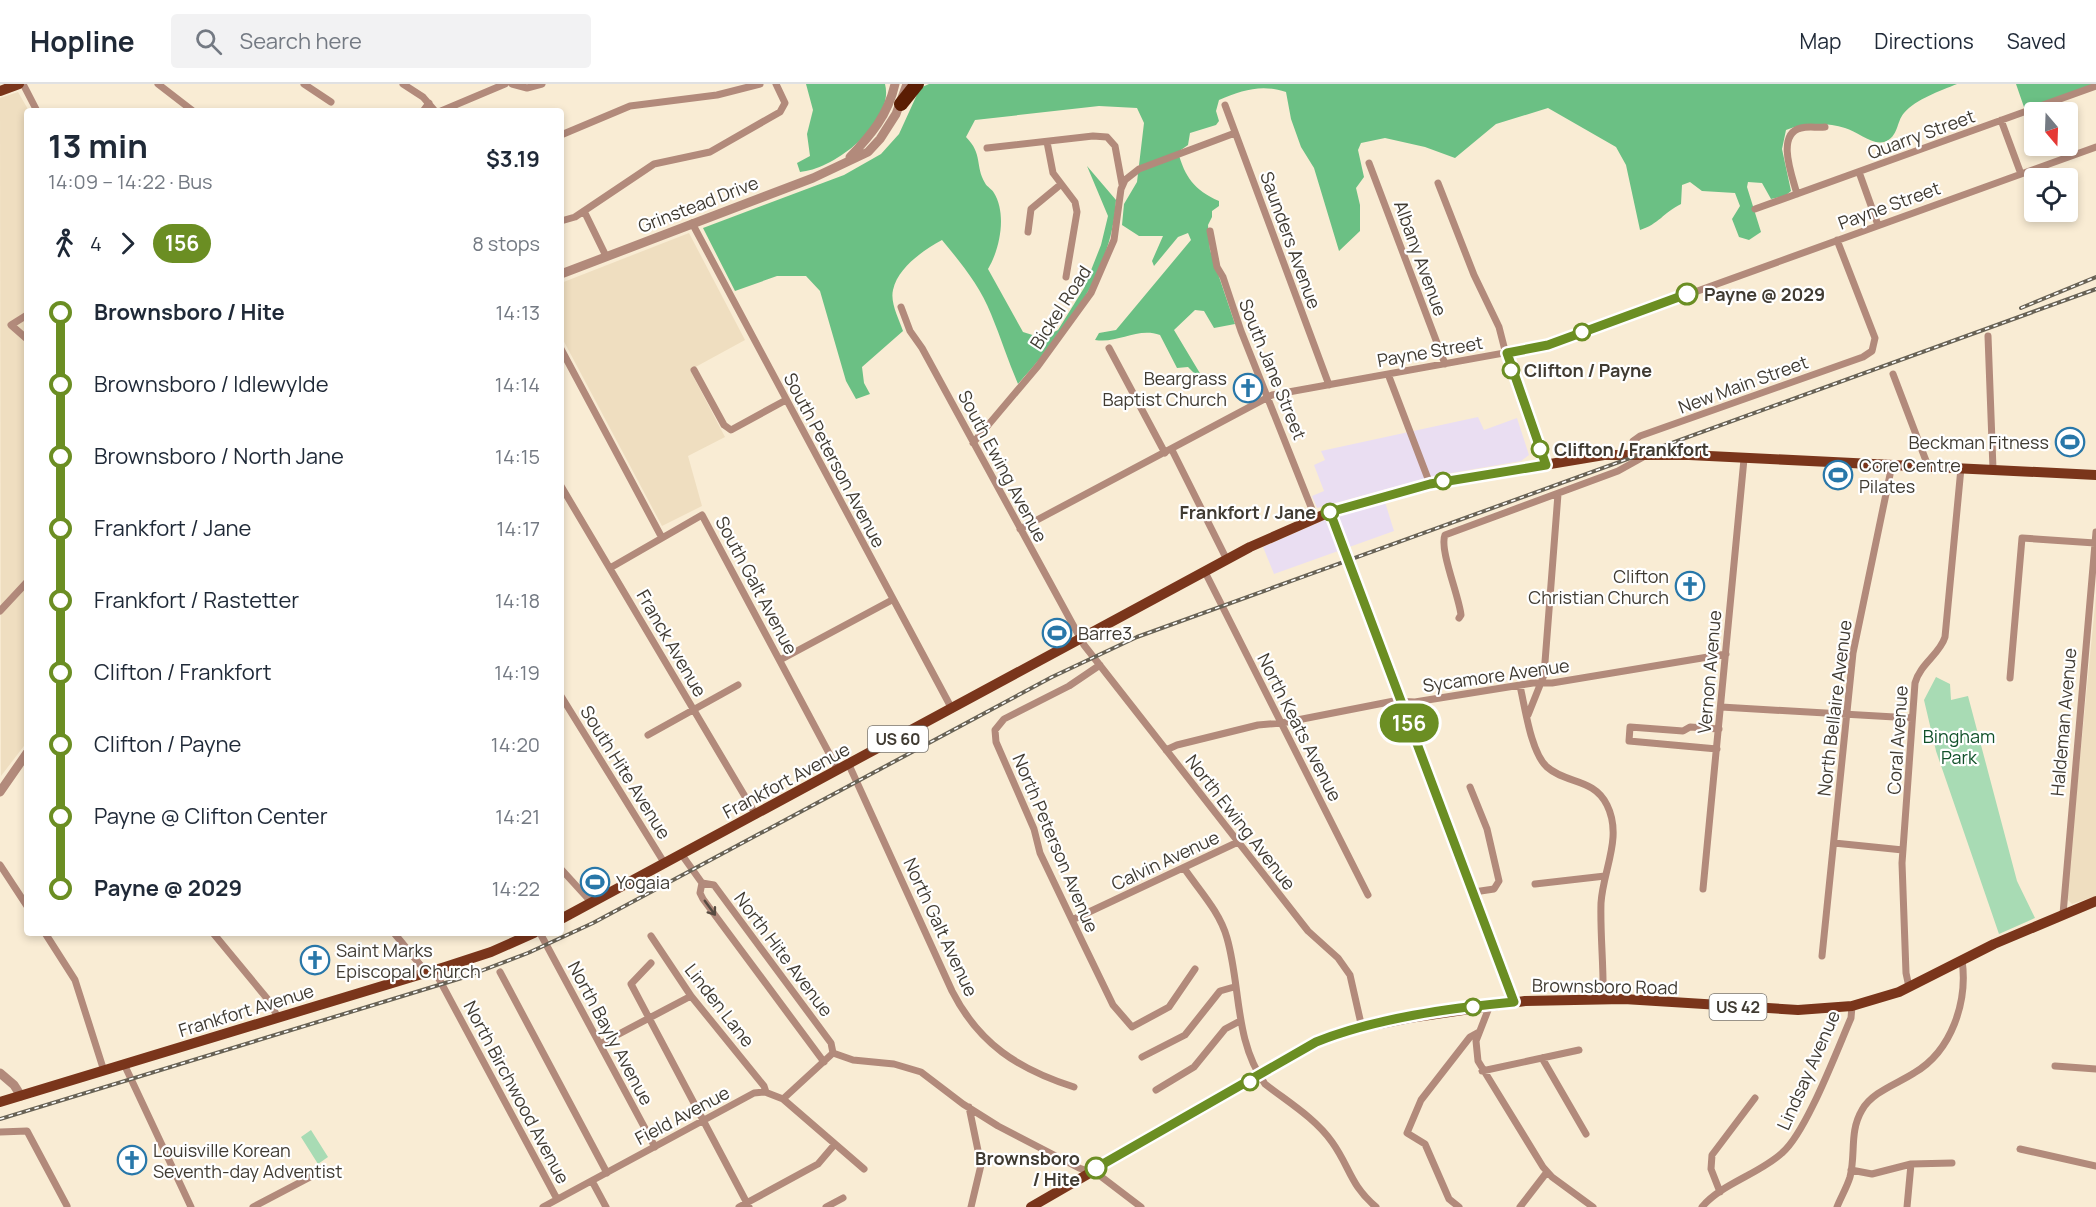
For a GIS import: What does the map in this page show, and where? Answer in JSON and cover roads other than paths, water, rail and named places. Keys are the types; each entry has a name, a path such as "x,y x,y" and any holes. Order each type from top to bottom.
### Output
{"highway":[{"path":"901,104 917,84"}],"main road":[{"path":"0,89 21,84"},
{"name":"Frankfort Avenue","path":"564,917 1276,534 1330,512 1430,484 1604,455 1647,454 2096,475"},
{"name":"Brownsboro Road","path":"1031,1207 1316,1042 1362,1028 1514,1002 1604,999 1798,1010 1852,1006 1887,997 1962,960 2096,901"},
{"name":"Frankfort Avenue","path":"0,1102 491,952 527,936"}],"street":[{"path":"21,84 35,108"},
{"path":"158,84 189,108"},
{"path":"304,84 332,102"},
{"path":"403,84 433,108"},
{"path":"448,108 505,84"},
{"path":"512,84 527,88 542,84"},
{"path":"564,134 630,106 717,95 760,84"},
{"path":"564,220 584,211 654,164 710,152 780,112 785,103 776,84"},
{"name":"Grinstead Drive","path":"846,162 878,126 890,105 895,84"},
{"name":"Grinstead Drive","path":"564,273 813,178 868,152 880,139 901,104 907,84"},
{"name":"Quarry Street","path":"1755,209 2096,86"},
{"path":"425,108 429,103"},
{"name":"Saunders Avenue","path":"1225,105 1329,384"},
{"path":"2001,120 2021,174"},
{"path":"1797,194 1789,162 1788,143 1794,132 1800,128 1825,127"},
{"path":"1122,184 1139,169 1235,133"},
{"name":"Bickel Road","path":"973,443 1038,366 1090,293 1114,240 1122,184 1115,146 1107,137 1047,141"},
{"path":"987,148 1047,141 1050,163 1060,185 1076,204 1077,212 1066,277"},
{"name":"Payne Street","path":"1020,529 1268,397 1548,345 2096,147"},
{"name":"Albany Avenue","path":"1369,163 1445,364"},
{"path":"1859,172 1878,225"},
{"path":"1438,183 1474,275 1499,327 1546,465"},
{"path":"1028,232 1031,209 1060,185"},
{"path":"584,211 606,256"},
{"name":"South Peterson Avenue","path":"693,223 952,709"},
{"name":"South Jane Street","path":"1210,231 1217,267 1223,277 1229,299 1315,518"},
{"name":"New Main Street","path":"1632,454 1633,441 1640,436 1863,357 1874,349 1873,331 1837,240"},
{"name":"South Ewing Avenue","path":"901,306 910,331 922,348 1081,639"},
{"path":"24,317 11,325 24,336"},
{"path":"1988,336 1992,469"},
{"path":"1109,348 1227,560"},
{"path":"564,355 661,537 610,567"},
{"path":"694,370 726,428 731,430 786,400"},
{"path":"1388,374 1430,484"},
{"path":"1893,374 1928,466"},
{"path":"1459,618 1460,603 1444,536 1618,471 1647,454"},
{"name":"Vernon Avenue","path":"1703,889 1744,459"},
{"name":"North Bellaire Avenue","path":"1822,956 1858,625 1892,465"},
{"name":"Coral Avenue","path":"1909,987 1906,973 1903,850 1912,718 1918,674 1944,645 1961,468"},
{"name":"Franck Avenue","path":"564,491 756,815"},
{"path":"1528,716 1544,675 1558,494"},
{"path":"1330,512 1514,1002"},
{"name":"South Galt Avenue","path":"661,537 702,515 838,770"},
{"name":"Haldeman Avenue","path":"2063,914 2096,532"},
{"path":"2010,678 2022,538 2095,543"},
{"name":"North Keats Avenue","path":"1205,572 1368,895"},
{"path":"0,611 24,585"},
{"path":"780,660 892,600"},
{"name":"North Ewing Avenue","path":"1081,639 1308,931 1346,968 1352,981 1362,1028"},
{"name":"Sycamore Avenue","path":"1166,750 1177,745 1249,727 1282,723 1394,701 1402,702 1541,684 1708,659 1726,654"},
{"name":"North Peterson Avenue","path":"1100,665 1069,686 1004,719 995,730 996,742 1034,830 1040,853 1113,1005 1132,1027 1164,1012 1195,969"},
{"path":"648,735 738,685"},
{"path":"1520,686 1542,762 1556,773 1591,786 1607,806 1613,835 1605,876 1601,917 1604,999"},
{"name":"South Hite Avenue","path":"564,701 665,864"},
{"path":"1721,707 1847,712 1912,718"},
{"path":"1717,749 1629,741 1630,727 1683,731 1690,727 1719,729"},
{"path":"0,792 24,757"},
{"name":"North Galt Avenue","path":"849,765 952,991 963,1009 992,1046 1031,1070 1074,1087"},
{"path":"1470,788 1486,829 1499,881 1494,889 1474,892"},
{"name":"Calvin Avenue","path":"1072,920 1238,842"},
{"path":"1834,843 1903,850"},
{"name":"North Hite Avenue","path":"682,855 702,884 700,892 703,899 829,1058"},
{"path":"0,865 24,901"},
{"path":"1184,868 1223,927 1230,952 1240,1021 1259,1076 1265,1084 1322,1130 1337,1151 1353,1183 1376,1207"},
{"path":"564,872 591,903"},
{"path":"1535,884 1605,876"},
{"name":"North Hite Avenue","path":"702,884 714,885 831,1043 829,1058"},
{"path":"47,936 75,980 104,1071"},
{"path":"215,936 270,1002 278,1018"},
{"name":"North Birchwood Avenue","path":"396,936 422,967 438,977 557,1199"},
{"name":"North Bayly Avenue","path":"542,936 655,1147"},
{"name":"Linden Lane","path":"651,936 691,996 743,1059 766,1092"},
{"path":"1837,1207 1851,1170 1853,1130 1864,1106 1873,1097 1925,1066 1948,1036 1959,1009 1964,975 1962,960"},
{"path":"651,963 631,984 748,1205"},
{"path":"500,972 607,1173"},
{"path":"1142,1057 1185,1035 1220,991 1234,987"},
{"path":"600,1044 691,996"},
{"path":"1490,1005 1479,1032 1476,1053 1482,1071 1547,1172 1593,1207"},
{"name":"Lindsay Avenue","path":"1702,1207 1720,1192 1770,1164 1793,1141 1851,1018 1852,1006"},
{"path":"1156,1090 1194,1067 1225,1029 1240,1021"},
{"path":"1459,1207 1449,1199 1425,1144 1407,1133 1427,1091 1470,1037 1479,1032"},
{"path":"1482,1071 1579,1050"},
{"path":"783,1099 829,1058 883,1062 913,1069 935,1081 998,1126 1099,1175 1141,1207"},
{"path":"1542,1058 1586,1134"},
{"path":"124,1064 191,1207"},
{"path":"2055,1066 2096,1069"},
{"path":"0,1073 14,1085 21,1096"},
{"path":"766,1092 783,1099 864,1169"},
{"name":"Field Avenue","path":"543,1207 754,1093 766,1092"},
{"path":"1720,1192 1711,1168 1712,1155 1755,1098"},
{"path":"969,1107 981,1165 971,1207"},
{"path":"0,1132 27,1131 67,1206"},
{"path":"739,1207 748,1205 818,1164 835,1144"},
{"path":"2020,1149 2096,1166"},
{"path":"1851,1170 1872,1174 1911,1164 1952,1163"},
{"path":"1907,1207 1911,1164"},
{"path":"1520,1207 1547,1172"},
{"path":"253,1207 316,1174"},
{"name":"North Birchwood Avenue","path":"592,1181 606,1207"},
{"path":"826,1207 843,1198"}],"railway":[{"path":"2021,308 2096,277"},
{"path":"0,1119 465,977 528,953 593,923 1052,677 1137,637 2096,289"}],"place":[{"name":"Payne @ 2029","path":"1687,294"},
{"name":"Clifton / Payne","path":"1511,370"},
{"name":"Beargrass Baptist Church","path":"1248,388"},
{"name":"Beckman Fitness","path":"2070,442"},
{"name":"Clifton / Frankfort","path":"1540,449"},
{"name":"Core Centre Pilates","path":"1838,475"},
{"name":"Frankfort / Jane","path":"1330,512"},
{"name":"Clifton Christian Church","path":"1690,586"},
{"name":"Barre3","path":"1057,633"},
{"name":"Yogaia","path":"595,882"},
{"name":"Saint Marks Episcopal Church","path":"315,960"},
{"name":"Louisville Korean Seventh-day Adventist","path":"132,1160"},
{"name":"Brownsboro / Hite","path":"1096,1168"}],"park label":[{"name":"Bingham Park","path":"1959,746"}]}
